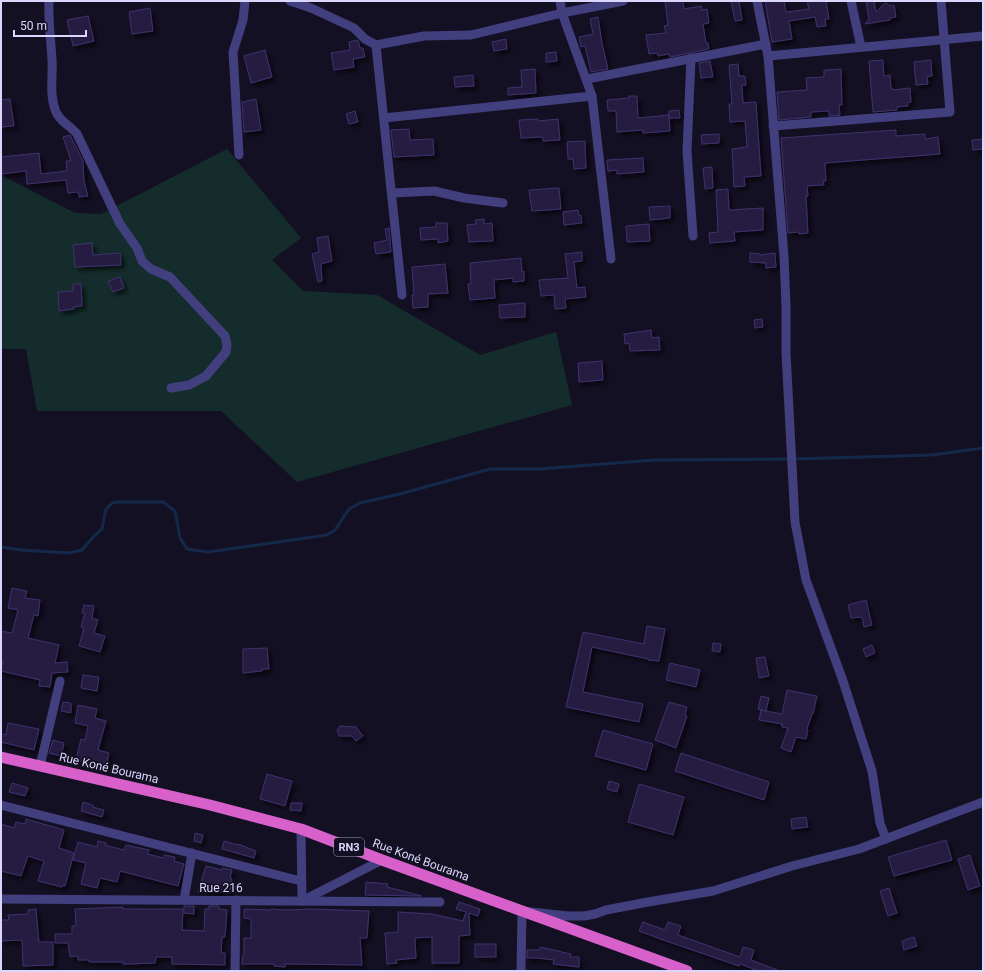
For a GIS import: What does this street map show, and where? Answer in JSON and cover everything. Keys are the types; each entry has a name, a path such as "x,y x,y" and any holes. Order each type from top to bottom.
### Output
{"highway":[{"name":"Rue Koné Bourama","path":"1,757 210,805 301,829 687,971"}],"street":[{"path":"49,1 52,95 56,112 64,124 77,134 120,224 137,248 142,261 151,269 170,277 225,336 227,345 226,352 206,376 189,385 171,388"},
{"path":"239,155 233,52 242,20 245,1"},
{"path":"290,1 311,8 354,28 365,39 376,45 424,36 471,35 562,13 623,1"},
{"path":"560,1 562,13 592,96 611,259"},
{"path":"757,1 768,56 784,264 786,353 795,522 806,580 842,678 872,771 880,823 886,839"},
{"path":"851,1 860,47"},
{"path":"773,126 950,112 941,1"},
{"path":"768,56 983,36"},
{"path":"587,79 766,44"},
{"path":"376,45 402,295"},
{"path":"692,58 687,151 693,236"},
{"path":"384,118 592,96"},
{"path":"392,193 434,191 464,198 503,203"},
{"path":"40,766 60,681"},
{"path":"521,971 522,910 568,916 584,916 648,902 712,892 792,866 859,849 983,802"},
{"path":"1,805 301,881"},
{"path":"301,829 302,901 382,860"},
{"path":"184,900 192,853"},
{"name":"Rue 216","path":"1,899 440,902"},
{"path":"235,971 236,900"}],"green space":[{"path":"227,149 301,238 272,260 303,291 377,295 480,355 556,332 572,405 297,482 221,411 37,411 26,349 1,349 1,175 75,213 101,214"}],"building":[{"path":"665,1 683,1 684,9 701,6 702,10 707,9 709,23 703,24 706,43 708,43 709,49 670,57 669,54 658,56 657,53 649,54 646,35 666,33 664,26 668,25"},
{"path":"731,1 739,1 742,20 735,21"},
{"path":"765,1 784,1 787,12 809,9 807,1 826,1 829,19 825,19 826,26 817,27 815,17 789,21 792,39 772,42"},
{"path":"866,1 874,1 876,12 885,3 891,6 894,5 896,17 890,18 890,20 865,24 869,19"},
{"path":"150,8 153,31 132,34 129,12"},
{"path":"88,16 94,41 73,46 67,20"},
{"path":"598,17 608,69 591,72 585,46 581,47 579,37 593,34 590,19"},
{"path":"506,39 507,49 494,51 492,42"},
{"path":"358,40 360,48 363,48 365,57 353,59 354,67 334,70 331,53 350,50 349,42"},
{"path":"265,50 272,77 251,83 244,56"},
{"path":"556,52 557,61 546,62 546,53"},
{"path":"883,60 884,76 890,75 891,88 893,90 910,88 911,102 907,103 908,106 897,107 897,110 873,112 869,61"},
{"path":"931,60 932,76 927,77 928,84 916,85 914,62"},
{"path":"710,61 713,77 701,78 699,63"},
{"path":"738,64 739,76 745,76 746,85 742,85 743,103 756,102 761,176 744,177 745,186 734,187 732,149 747,147 745,121 730,122 729,104 732,104 729,65"},
{"path":"535,69 536,93 508,95 508,88 522,87 521,70"},
{"path":"841,69 842,105 839,105 840,115 829,116 829,111 811,112 811,117 779,120 777,92 807,90 806,78 824,77 824,70"},
{"path":"473,75 474,86 455,87 454,77"},
{"path":"629,96 637,96 638,118 669,115 670,131 643,133 643,130 617,132 616,111 608,111 607,100 629,98"},
{"path":"10,99 14,126 1,127 1,100"},
{"path":"256,99 261,130 244,132 242,102"},
{"path":"679,110 680,118 669,118 669,111"},
{"path":"355,111 358,122 349,124 346,114"},
{"path":"538,119 538,121 558,119 560,140 543,141 543,137 521,138 519,120"},
{"path":"409,129 410,140 433,139 434,155 394,157 391,130"},
{"path":"896,130 896,136 925,134 925,139 938,137 940,154 825,163 826,181 823,181 824,185 807,186 808,196 806,196 808,233 788,233 781,138"},
{"path":"719,134 719,143 702,144 701,135"},
{"path":"70,135 83,161 84,181 88,196 79,197 78,192 68,193 66,180 27,184 26,171 2,174 1,157 39,153 41,174 67,171 66,161 71,161 63,137"},
{"path":"983,139 983,149 973,150 972,140"},
{"path":"585,141 586,168 574,169 573,159 568,159 567,142"},
{"path":"643,158 644,172 617,174 617,170 608,171 607,160"},
{"path":"712,167 713,188 705,189 703,168"},
{"path":"559,188 561,209 532,211 529,190"},
{"path":"728,189 729,210 763,208 763,230 734,232 735,241 710,243 709,233 718,232 716,190"},
{"path":"670,206 670,218 650,220 649,207"},
{"path":"578,210 579,216 581,215 582,223 564,225 563,212"},
{"path":"484,219 484,224 492,223 493,241 469,242 467,225 476,224 475,220"},
{"path":"436,223 447,223 448,241 438,243 438,239 421,240 420,228 436,227"},
{"path":"649,224 650,241 627,242 626,226"},
{"path":"389,228 391,252 376,254 374,243 387,240 385,229"},
{"path":"328,236 332,261 321,264 322,281 318,282 312,254 319,252 317,238"},
{"path":"92,243 93,255 120,253 121,265 75,267 73,245"},
{"path":"582,252 582,261 574,262 577,288 585,287 586,297 565,299 566,308 555,309 554,295 541,296 539,280 568,278 565,254"},
{"path":"750,253 760,255 775,253 776,267 766,268 766,263 750,262"},
{"path":"521,258 522,272 524,271 524,281 513,282 513,278 494,280 495,298 470,300 468,284 471,284 470,263"},
{"path":"445,264 448,293 428,294 428,307 413,308 412,295 414,295 412,267"},
{"path":"120,277 124,288 113,292 108,281"},
{"path":"73,284 81,284 82,306 73,307 74,309 59,311 58,292 73,291"},
{"path":"525,303 525,317 500,318 499,305"},
{"path":"762,319 763,327 755,328 754,320"},
{"path":"651,330 652,338 659,337 660,350 630,351 629,343 625,344 624,334"},
{"path":"602,361 603,380 579,382 578,363"},
{"path":"12,588 27,591 25,598 40,600 38,616 34,615 28,638 59,645 55,663 67,662 68,672 52,673 50,687 39,686 40,680 1,671 3,662 1,662 1,631 12,633 18,610 8,608"},
{"path":"866,600 872,625 864,627 862,617 851,618 848,605"},
{"path":"84,605 94,606 92,618 98,620 94,633 105,636 100,652 79,646 84,628 81,627 85,613 82,613"},
{"path":"647,626 665,629 659,661 648,660 592,647 583,692 643,704 639,722 566,707 583,632 644,644"},
{"path":"713,643 721,644 720,652 712,651"},
{"path":"872,645 875,653 866,657 863,649"},
{"path":"267,648 269,669 243,673 243,649"},
{"path":"765,657 769,676 759,678 756,658"},
{"path":"670,663 700,670 696,687 666,680"},
{"path":"83,675 99,677 97,691 81,688"},
{"path":"787,690 817,696 813,714 807,729 806,739 796,737 791,752 781,748 788,728 782,727 782,724 759,720 761,710 782,714"},
{"path":"761,696 769,698 766,711 758,709"},
{"path":"63,702 71,703 71,713 61,711"},
{"path":"669,702 687,707 685,715 687,716 676,748 655,740"},
{"path":"78,705 97,709 95,718 106,721 98,750 109,753 106,767 76,760 81,739 85,740 88,726 75,723"},
{"path":"8,723 39,729 34,750 1,742 1,734 6,735"},
{"path":"340,726 356,727 363,736 356,741 352,736 339,736 337,730"},
{"path":"603,730 653,744 646,770 595,756"},
{"path":"53,740 64,743 61,756 49,753"},
{"path":"681,753 769,782 764,800 675,771"},
{"path":"267,774 292,781 285,806 260,799"},
{"path":"609,781 619,784 617,792 607,789"},
{"path":"12,783 28,788 25,796 9,792"},
{"path":"639,784 684,797 673,835 628,822"},
{"path":"83,802 104,810 102,817 81,811"},
{"path":"291,803 302,803 301,811 290,810"},
{"path":"806,817 808,827 792,829 791,819"},
{"path":"26,819 64,830 59,848 74,853 65,886 63,885 62,887 38,881 44,861 28,856 21,876 1,871 1,824 14,828 16,822 25,824"},
{"path":"195,833 203,835 201,843 194,841"},
{"path":"946,840 952,860 894,876 888,857"},
{"path":"98,841 106,843 105,845 124,850 126,845 149,850 148,854 163,858 164,855 175,857 174,861 184,864 178,886 120,871 117,882 100,878 97,888 81,884 86,863 73,860 78,842 97,847"},
{"path":"224,841 238,844 256,851 254,858 222,849"},
{"path":"970,855 980,886 968,890 958,859"},
{"path":"206,866 222,870 222,868 232,870 230,878 232,879 230,892 198,892"},
{"path":"366,882 388,884 387,887 422,896 365,895"},
{"path":"889,888 897,913 888,916 880,891"},
{"path":"459,902 480,909 478,916 469,913 470,935 459,936 459,963 432,963 432,937 415,938 416,958 396,960 397,963 387,964 385,933 398,932 398,912 432,914 463,921 466,912 456,909"},
{"path":"184,906 194,906 194,914 184,913"},
{"path":"209,906 219,906 219,909 227,910 225,937 222,937 221,953 225,953 225,965 172,964 172,957 156,957 155,963 123,964 123,962 89,962 89,960 78,960 78,956 70,957 68,943 55,943 55,934 72,934 72,926 76,926 75,909 123,907 123,909 183,909 182,930 204,931 205,909 209,909"},
{"path":"36,909 39,942 53,942 53,965 23,966 22,940 1,941 1,920 9,920 8,915 28,914 28,910"},
{"path":"244,909 369,911 367,938 360,938 362,965 285,964 285,967 274,966 274,964 242,964 244,955 244,938 251,938 251,919 244,918"},
{"path":"643,922 665,930 668,922 681,926 678,935 740,957 743,947 754,950 751,960 780,971 759,971 740,964 739,966 666,941 639,931"},
{"path":"914,937 917,946 904,950 902,941"},
{"path":"475,944 496,944 496,957 475,957"},
{"path":"540,947 571,954 570,957 579,957 579,967 553,964 554,960 527,958 527,950 539,950"}],"waterway":[{"path":"1,547 69,553 82,550 102,529 106,509 112,503 119,502 163,502 175,511 180,538 187,549 208,552 327,535 335,530 349,509 360,503 400,494 490,469 539,469 654,460 792,459 932,455 983,448"}]}
